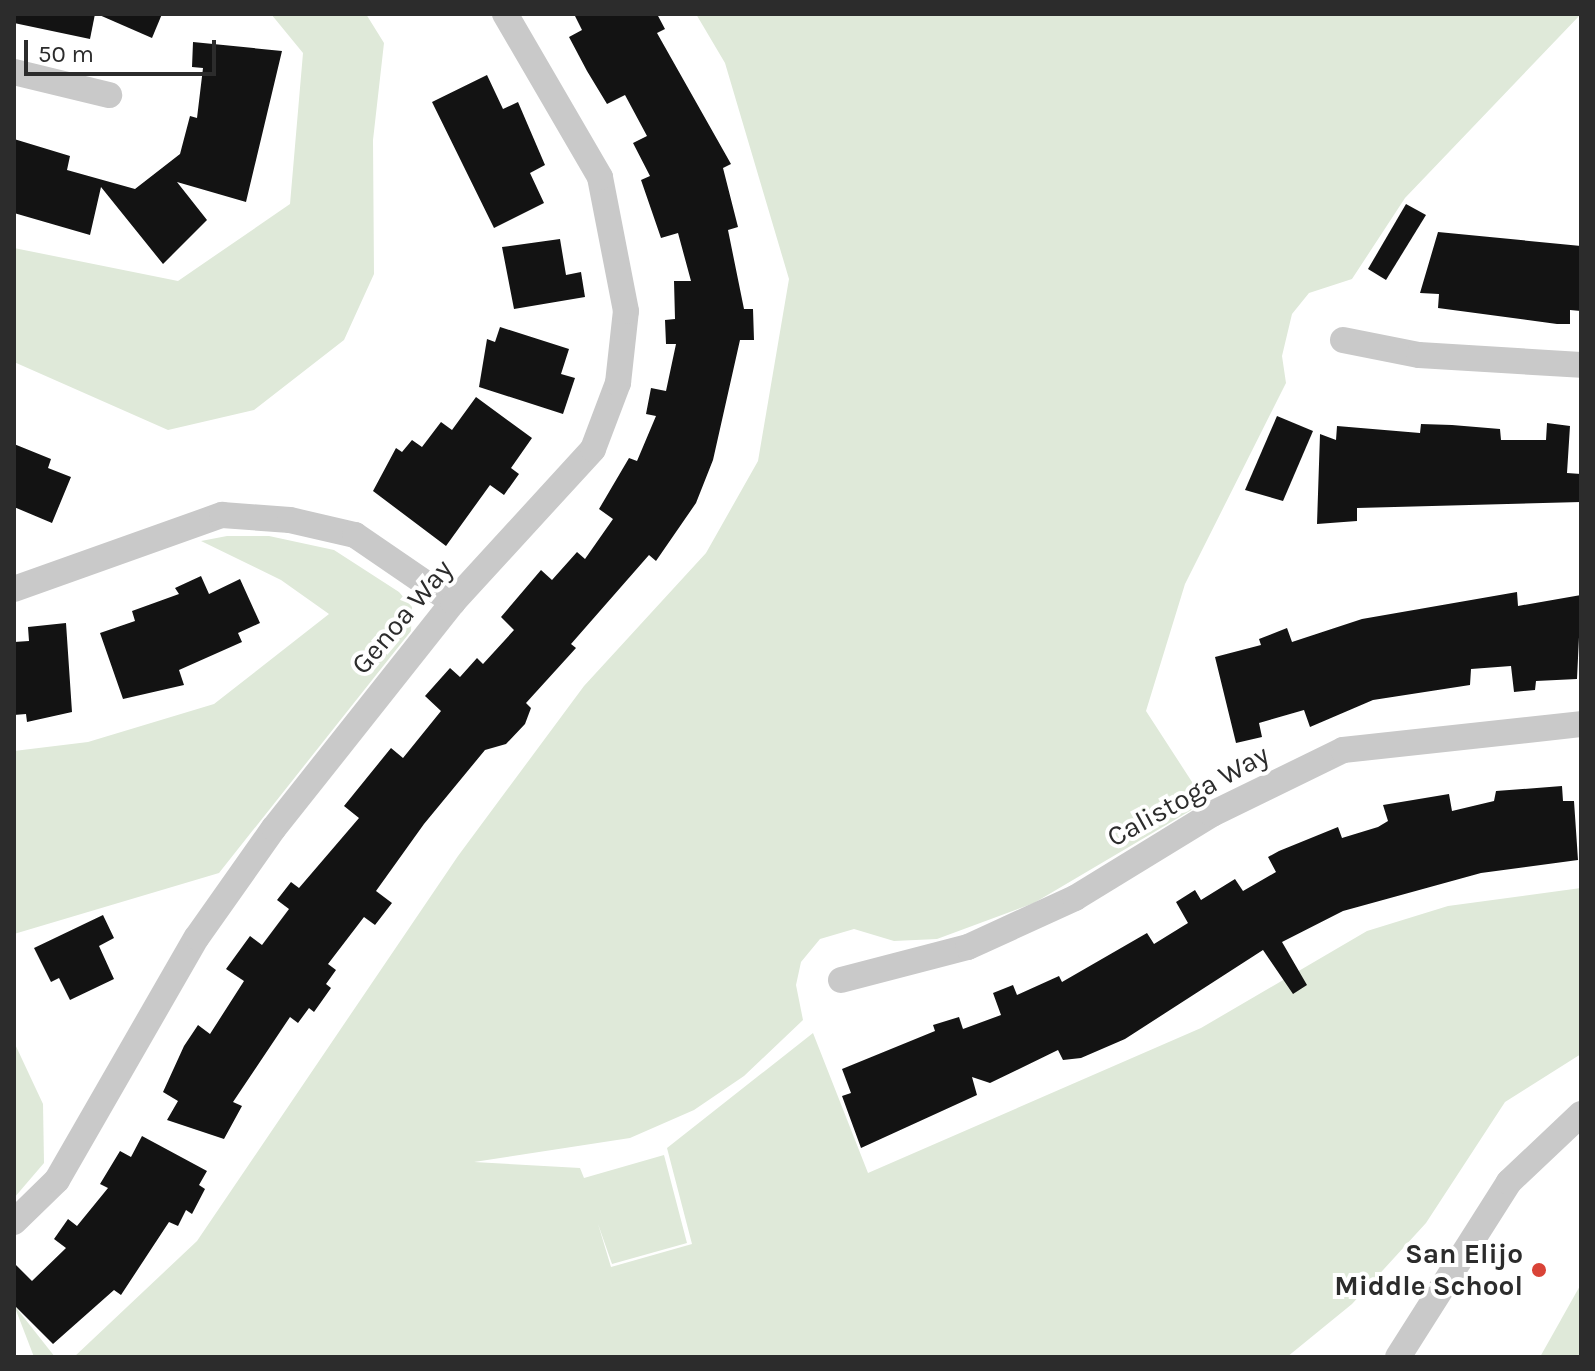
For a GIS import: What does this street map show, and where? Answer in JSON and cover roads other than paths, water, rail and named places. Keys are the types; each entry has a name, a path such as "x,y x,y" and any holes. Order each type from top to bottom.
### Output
{"street":[{"name":"Genoa Way","path":"14,1222 66,1167 197,937 265,840 453,602 593,449 618,383 626,311 600,177 505,14"},
{"path":"14,72 109,95"},
{"path":"1343,340 1419,355 1581,365"},
{"path":"14,589 222,515 355,535 453,602"},
{"name":"Calistoga Way","path":"841,980 982,941 1343,750 1581,724"},
{"path":"1398,1357 1509,1182 1581,1114"}],"place":[{"name":"San Elijo Middle School","path":"1539,1270"}]}
